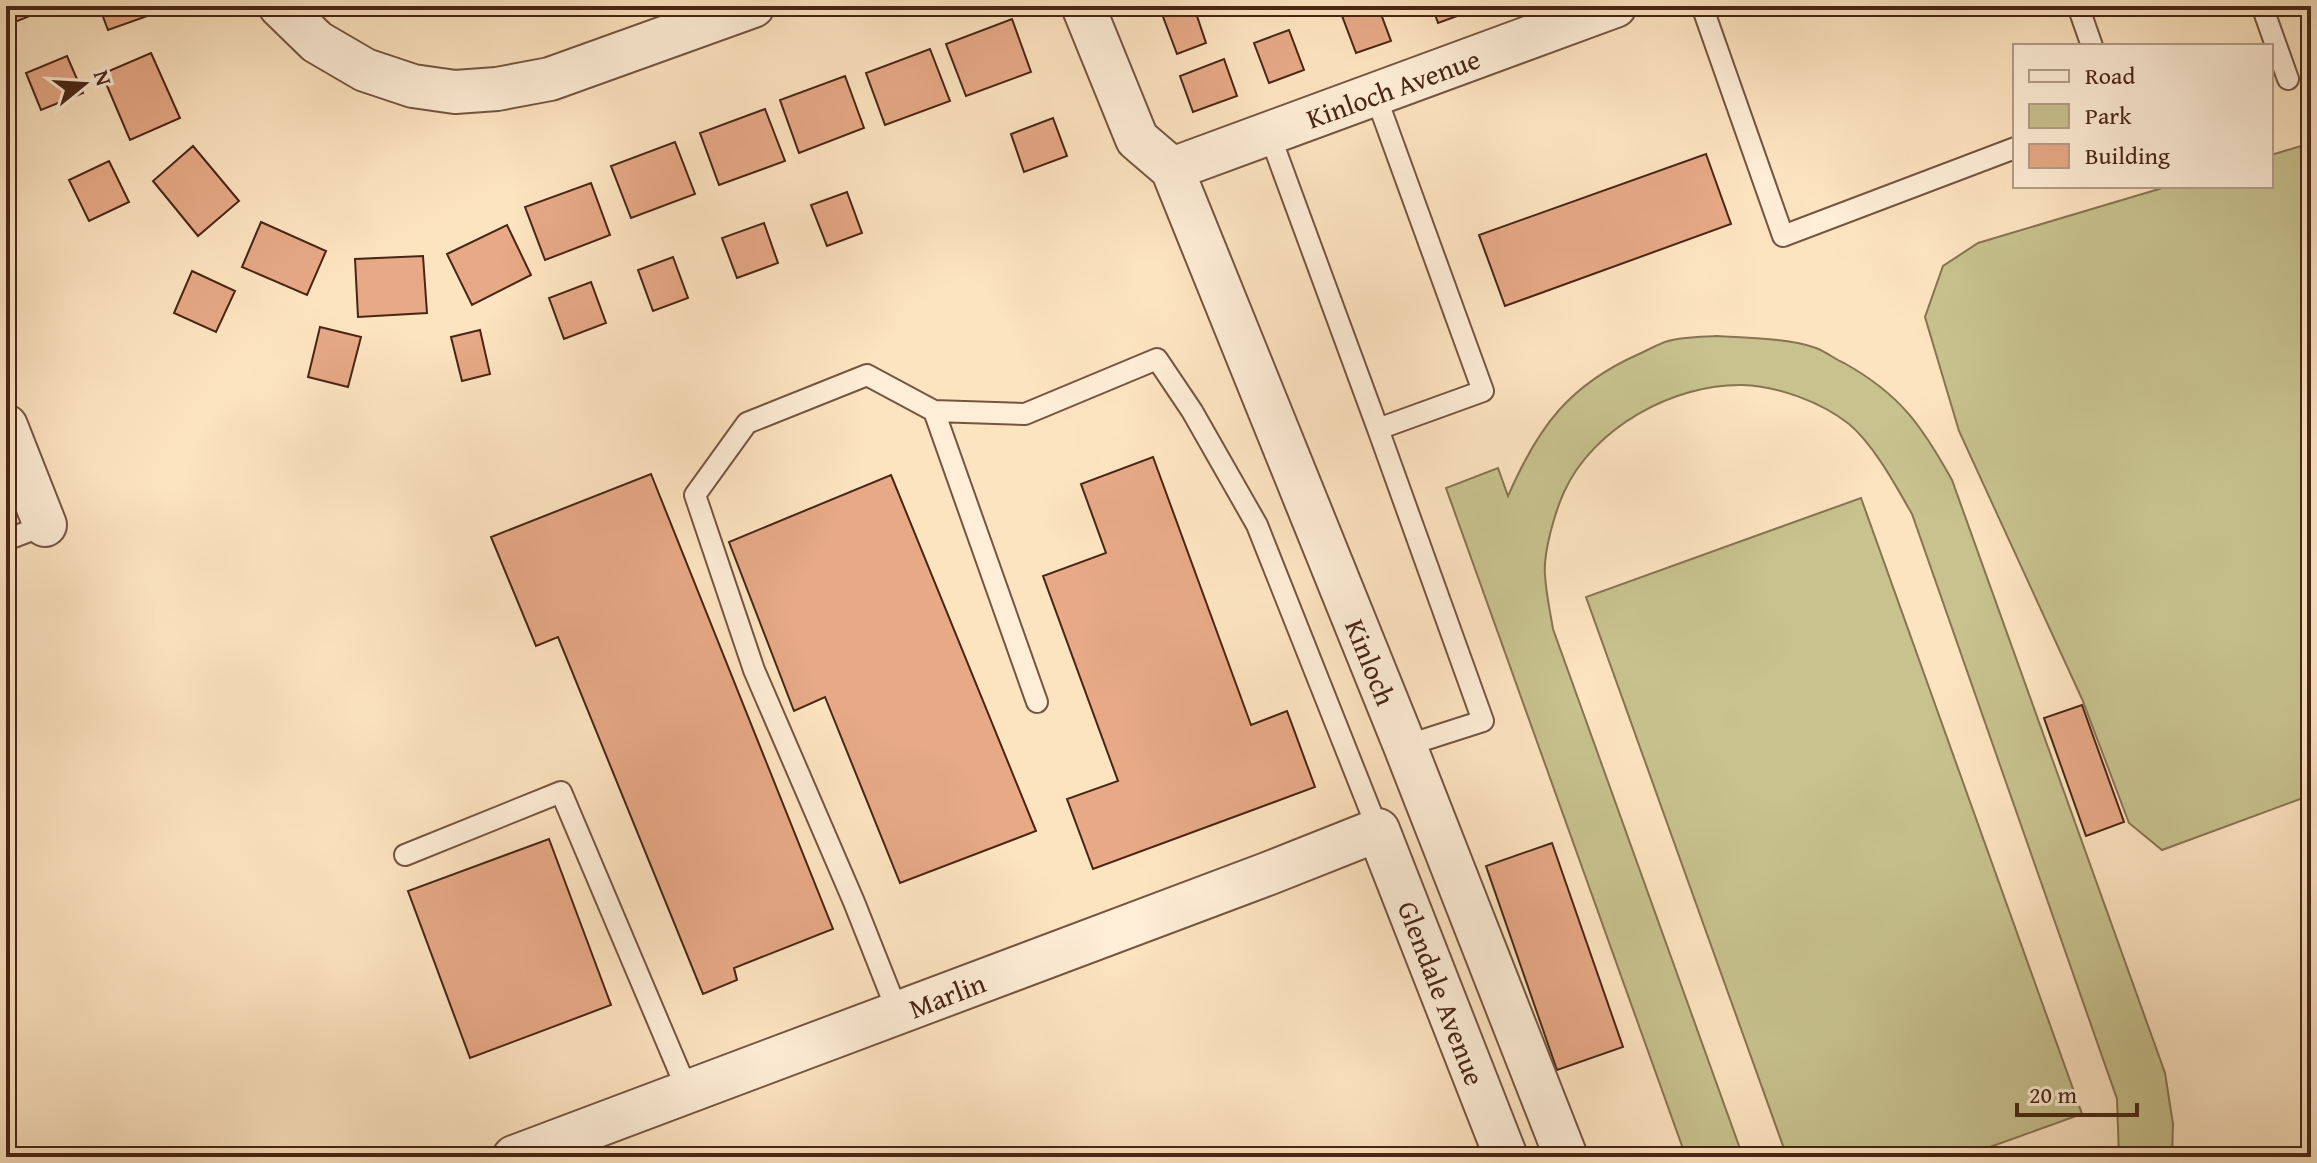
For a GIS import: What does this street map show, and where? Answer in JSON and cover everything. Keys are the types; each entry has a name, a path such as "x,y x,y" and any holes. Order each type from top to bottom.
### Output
{"street":[{"path":"280,6 317,42 365,70 413,86 455,92 497,89 550,79 753,6"},
{"path":"1083,6 1137,139 1172,169"},
{"name":"Kinloch Avenue","path":"1172,169 1615,6"},
{"name":"Kinloch","path":"1172,169 1405,746 1566,1157"},
{"path":"6,426 45,525"},
{"name":"Marlin","path":"514,1157 1378,830"},
{"name":"Glendale Avenue","path":"1378,830 1506,1157"}],"lane":[{"path":"1702,6 1783,236 2013,149"},
{"path":"2078,6 2091,44"},
{"path":"2262,6 2288,79"},
{"path":"1375,94 1483,391 1378,429"},
{"path":"1269,133 1483,721 1405,746"},
{"path":"898,1013 754,670 695,495 747,423 867,375 934,411 1025,414 1157,359 1192,411 1257,525 1378,830"},
{"path":"934,411 1037,702"},
{"path":"6,540 45,525"},
{"path":"405,855 561,792 688,1092"}],"green space":[{"path":"2311,143 2311,795 2162,850 2129,823 2082,699 1959,431 1925,317 1943,266 1978,243 2162,188 2273,188 2273,154"},
{"path":"1717,336 1805,345 1823,351 1863,375 1908,413 1952,480 2165,1073 2173,1124 2172,1157 2119,1157 2117,1099 1912,514 1876,454 1849,424 1826,409 1798,397 1770,388 1742,385 1689,392 1663,402 1638,414 1594,448 1564,492 1550,533 1545,566 1553,629 1743,1157 1686,1157 1446,488 1498,468 1508,496 1544,429 1575,394 1593,380 1664,342"},
{"path":"1861,498 2082,1114 1962,1157 1787,1157 1586,597"}],"building":[{"path":"6,6 51,6 52,7 10,24"},
{"path":"99,6 153,6 156,13 108,30"},
{"path":"1159,6 1206,6 1195,10 1206,43 1177,54"},
{"path":"1360,6 1378,6 1391,41 1356,53 1341,13"},
{"path":"1432,6 1472,6 1474,10 1438,23"},
{"path":"1012,19 1031,72 966,96 946,44"},
{"path":"1289,30 1304,70 1269,83 1254,43"},
{"path":"930,49 950,101 885,125 866,73"},
{"path":"151,53 180,118 130,140 102,74"},
{"path":"67,56 83,93 41,110 26,73"},
{"path":"1224,59 1237,96 1193,112 1180,76"},
{"path":"845,76 864,128 799,153 780,100"},
{"path":"765,109 785,161 719,185 700,133"},
{"path":"1053,118 1067,156 1024,172 1011,134"},
{"path":"675,142 695,194 631,218 611,166"},
{"path":"193,146 239,201 198,236 153,181"},
{"path":"1706,154 1731,224 1505,306 1479,235"},
{"path":"109,161 129,202 89,221 69,180"},
{"path":"591,183 610,235 545,260 525,207"},
{"path":"847,192 862,233 827,246 811,205"},
{"path":"261,222 326,251 307,295 242,267"},
{"path":"764,223 778,263 737,278 722,238"},
{"path":"507,225 531,275 472,305 447,254"},
{"path":"423,256 427,313 358,317 355,259"},
{"path":"673,257 688,298 653,311 638,270"},
{"path":"192,271 235,291 216,332 174,313"},
{"path":"591,282 606,323 564,339 549,298"},
{"path":"320,327 361,337 348,387 308,377"},
{"path":"480,330 490,374 462,381 451,337"},
{"path":"1153,457 1251,725 1287,711 1315,787 1093,869 1067,799 1118,781 1043,576 1106,553 1081,484"},
{"path":"651,474 833,929 734,968 737,980 703,994 558,637 536,646 491,537"},
{"path":"891,475 1036,831 900,883 825,697 794,711 729,542"},
{"path":"2082,705 2124,822 2086,836 2044,718"},
{"path":"549,839 611,1005 470,1058 408,891"},
{"path":"1552,843 1623,1047 1557,1070 1486,866"}]}
